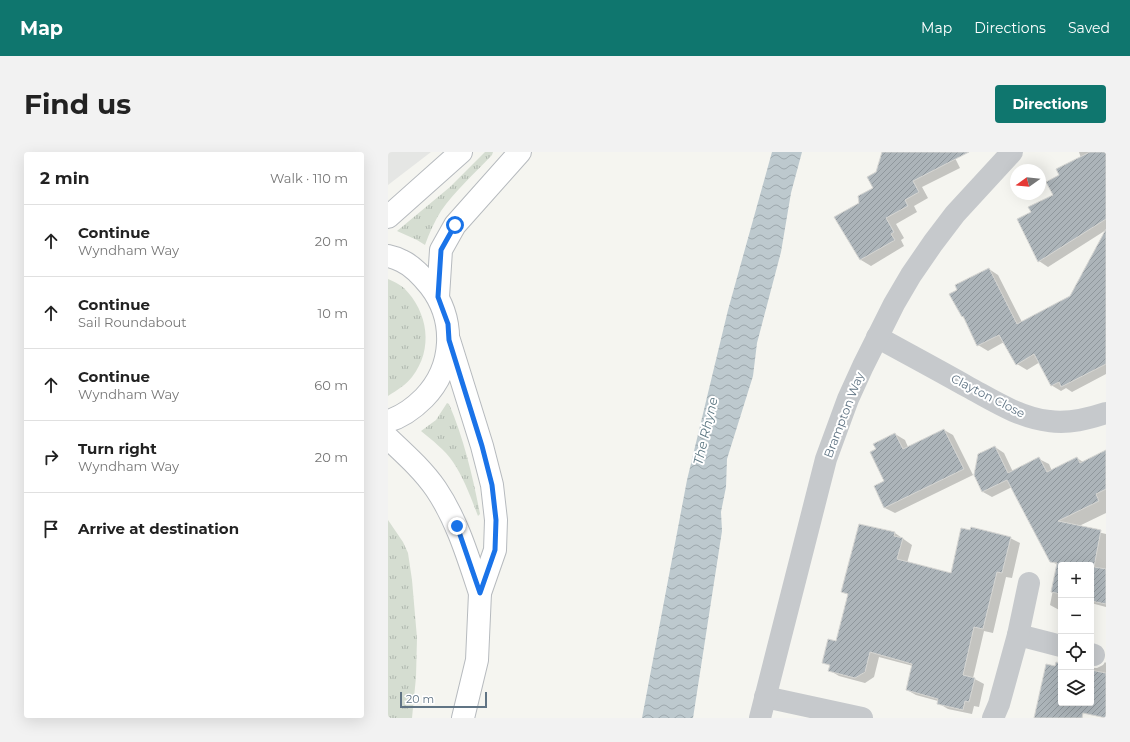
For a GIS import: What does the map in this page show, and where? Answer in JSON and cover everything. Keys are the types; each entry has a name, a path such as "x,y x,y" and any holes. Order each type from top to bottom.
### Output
{"main road":[{"path":"388,217 461,152"},
{"path":"438,297 441,250 455,225 520,152"},
{"path":"388,256 403,261 421,275 438,297 448,324 449,340 482,446 492,485 496,520 495,550 480,593 477,660 463,718"},
{"path":"388,420 415,407 432,389 444,367 449,340"},
{"path":"388,438 412,461 436,489 457,526 480,593"}],"street":[{"name":"Brampton Way","path":"760,718 826,459 848,400 894,304 933,243 955,214 1012,152"},
{"name":"Clayton Close","path":"877,337 1025,416 1051,422 1067,422 1106,413"},
{"path":"993,718 999,704 1018,635 1029,583"},
{"path":"1018,635 1058,645"},
{"path":"765,697 862,718"}],"shaded area":[{"path":"388,152 431,152 388,185"}],"green space":[{"path":"485,152 493,152 492,155 459,189 441,211 425,245 397,231 450,187"},
{"path":"388,279 404,288 418,308 423,319 425,343 419,366 410,380 388,396"},
{"path":"447,403 449,404 454,417 468,458 480,514 478,516 464,481 453,462 442,449 421,431 436,420"},
{"path":"388,520 403,542 408,553 412,580 417,638 416,677 412,718 388,718"}],"water":[{"name":"The Rhyne","path":"772,152 802,152 791,193 781,252 757,343 753,376 727,459 726,487 721,512 722,531 693,718 642,718 687,480 728,310"}],"building":[{"path":"882,152 969,152 913,181 919,192 905,200 908,206 886,218 894,232 891,234 895,240 860,260 834,217 859,203 858,196 873,188 867,177 876,172"},
{"path":"1090,152 1106,152 1106,219 1038,262 1017,219 1031,212 1028,207 1043,200 1046,200 1046,198 1053,195 1046,182 1059,175 1056,169"},
{"path":"1106,229 1106,364 1061,387 1059,382 1051,386 1034,354 1016,365 999,335 977,346 963,316 962,317 949,294 957,290 955,285 989,268 1017,324 1070,296"},
{"path":"944,429 964,469 884,508 874,486 884,481 870,452 876,449 873,444 895,433 903,449"},
{"path":"995,446 1008,473 1039,457 1047,472 1077,457 1080,463 1106,450 1106,489 1096,494 1099,501 1058,521 1101,530 1094,567 1094,562 1058,562 1058,593 1051,592 1057,563 1050,562 1007,480 982,492 974,475 978,454"},
{"path":"859,524 895,532 894,536 903,538 897,559 951,573 961,528 970,530 971,527 1011,537 1002,573 997,572 983,629 974,627 963,675 975,678 969,702 965,701 963,710 937,704 938,699 906,690 912,664 870,652 865,672 855,678 828,671 830,665 822,663 828,639 836,641 848,594 841,592"},
{"path":"1094,567 1106,569 1106,604 1094,602"},
{"path":"1056,662 1058,662 1058,706 1094,706 1094,671 1106,673 1106,718 1083,713 1082,718 1034,718 1046,664 1055,666"}],"route":[{"path":"455,225 441,250 438,297 448,324 449,340 482,446 492,485 496,520 495,550 480,593 457,526"}]}
